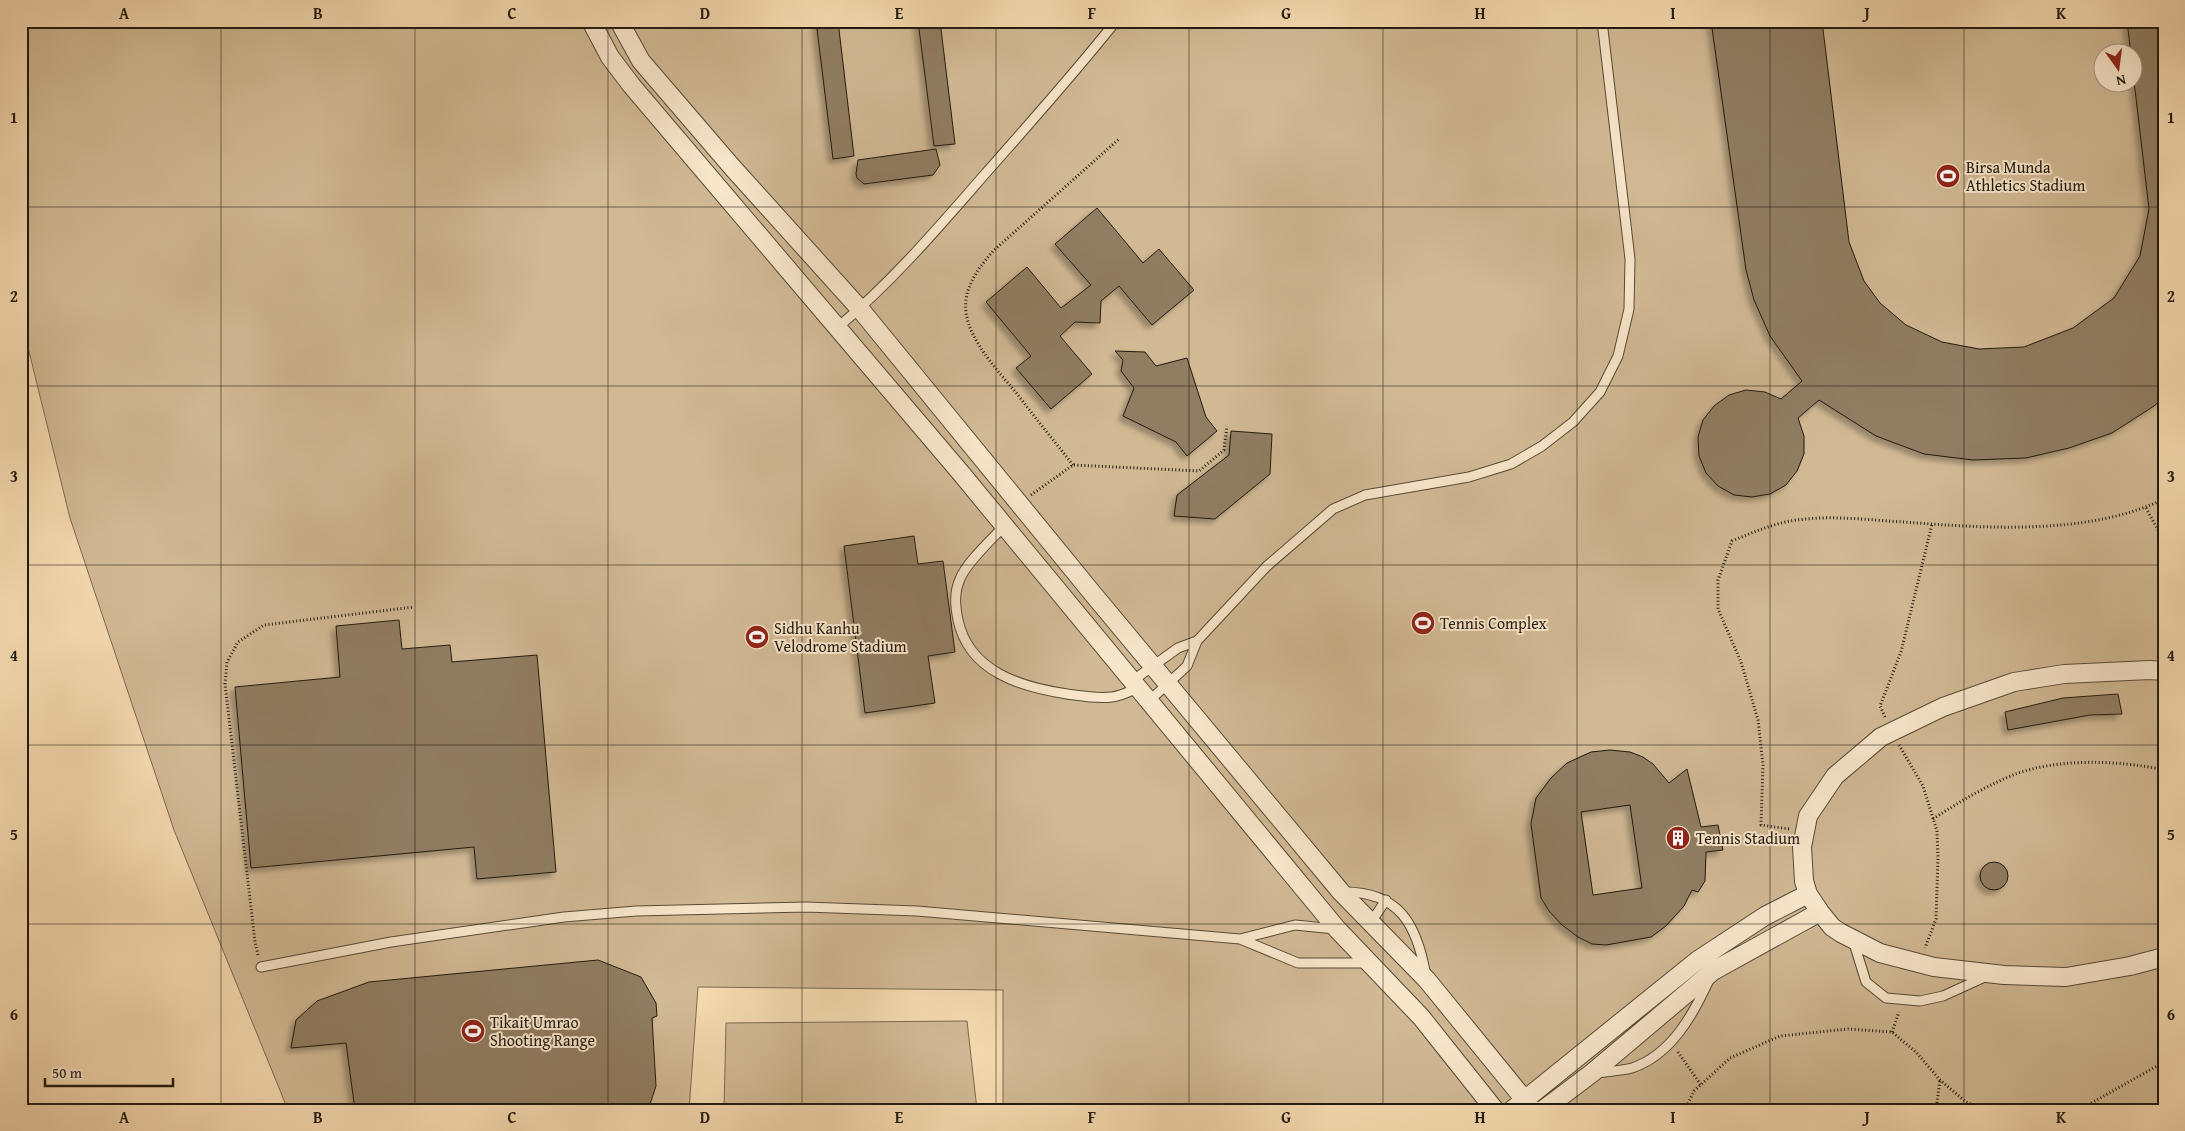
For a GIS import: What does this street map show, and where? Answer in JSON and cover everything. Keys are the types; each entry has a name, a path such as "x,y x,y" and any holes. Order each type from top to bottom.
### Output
{"street":[{"path":"591,21 610,57 632,86 1004,526 1337,929 1421,1017 1495,1110"},
{"path":"619,21 641,60 732,166 860,309 1341,892 1427,980 1523,1106 1698,960 1765,916 1808,894"},
{"path":"2164,671 2064,674 2014,682 1943,707 1881,736 1835,776 1808,816 1802,847 1803,872 1808,894 1820,912 1832,926 1852,939 1880,953 1934,967 1992,974 2066,977 2130,966 2164,957"},
{"path":"1543,1110 1592,1073 1713,971 1820,912"}],"lane":[{"path":"837,328 860,309 914,256 1085,60 1116,21"},
{"path":"1149,701 1188,666 1197,641 1267,566 1333,509 1365,495 1469,477 1511,464 1542,446 1573,422 1600,392 1618,356 1630,309 1630,259 1602,21"},
{"path":"1004,526 960,577 954,600 960,626 970,648 988,669 1035,689 1096,698 1114,697 1135,685 1153,666 1178,648 1197,641"},
{"path":"1341,892 1361,891 1386,900 1401,912 1418,941 1427,980"},
{"path":"1371,922 1386,900"},
{"path":"261,967 391,942 564,917 636,911 806,907 917,911 1240,939 1298,963 1369,963"},
{"path":"1240,939 1295,925 1337,929"},
{"path":"1852,939 1866,982 1886,998 1920,1001 1943,996 1992,974"},
{"path":"1592,1073 1632,1068 1651,1058 1684,1028 1696,1009 1713,971"}],"path":[{"path":"1073,465 976,339 966,312 966,301 968,289 978,269 993,250 1119,139"},
{"path":"1019,504 1073,465 1199,471 1224,450 1227,426"},
{"path":"1805,832 1761,824 1764,765 1758,720 1741,662 1718,609 1718,580 1732,540 1767,526 1798,520 1855,518 1932,524 1999,526 2076,523 2146,508 2164,499"},
{"path":"2146,508 2164,541"},
{"path":"1919,963 1936,919 1937,831 1923,786 1891,732 1880,706 1901,652 1932,524"},
{"path":"261,967 255,942 224,684 227,662 238,642 264,625 414,607"},
{"path":"1933,819 1972,794 2015,774 2055,764 2097,763 2164,770"},
{"path":"1892,1032 1904,1001"},
{"path":"1685,1110 1694,1091 1730,1058 1780,1036 1848,1029 1892,1032 1916,1052 1940,1080 1966,1102 1984,1110"},
{"path":"1671,1041 1702,1085"},
{"path":"2079,1110 2164,1062"},
{"path":"1936,1110 1940,1080"}],"shaded area":[{"path":"21,21 2164,21 2164,1110 1003,1110 1003,990 698,987 689,1110 288,1110 174,830 70,518 21,319"},
{"path":"967,1021 977,1110 724,1110 726,1023"}],"building":[{"path":"816,21 838,21 854,156 833,159"},
{"path":"918,21 940,21 955,144 934,146"},
{"path":"1711,21 1822,21 1849,242 1864,281 1880,303 1906,325 1942,342 1979,349 2024,347 2073,328 2114,298 2140,256 2149,209 2135,92 2142,92 2142,42 2129,42 2127,21 2164,21 2164,397 2154,406 2112,433 2069,448 2026,458 1973,460 1924,454 1876,436 1819,400 1798,418 1804,436 1804,454 1797,471 1786,485 1770,494 1752,497 1734,495 1718,486 1706,473 1699,456 1698,437 1703,420 1714,406 1729,395 1746,390 1765,392 1781,399 1802,381 1770,336 1754,300 1746,270"},
{"path":"936,149 940,165 933,175 864,184 857,178 858,160"},
{"path":"1097,208 1143,263 1159,249 1194,290 1152,325 1119,286 1101,301 1100,323 1075,322 1060,336 1092,374 1051,409 1016,368 1031,356 986,302 1027,267 1061,308 1091,285 1055,244"},
{"path":"1115,351 1145,352 1156,366 1187,358 1206,417 1217,431 1187,456 1176,442 1123,416 1134,388 1121,371 1123,360"},
{"path":"1231,431 1272,434 1270,474 1215,519 1174,516 1177,495 1229,455"},
{"path":"914,536 918,564 943,561 955,652 928,656 935,703 865,713 844,546"},
{"path":"399,620 402,649 450,645 452,662 537,655 556,872 477,879 474,847 251,868 235,687 340,677 336,626"},
{"path":"2118,694 2122,714 2090,715 2008,730 2005,712 2063,698"},
{"name":"Tennis Stadium","path":"1610,750 1630,752 1643,757 1653,764 1669,783 1687,769 1701,827 1718,825 1723,850 1706,852 1705,881 1698,892 1692,890 1684,906 1666,926 1651,937 1606,945 1592,944 1578,937 1562,925 1549,911 1541,898 1531,824 1536,798 1551,778 1567,763 1591,752","holes":["1630,805 1642,888 1593,895 1581,812"]},
{"path":"1994,862 2004,866 2008,876 2004,886 1994,890 1984,886 1980,876 1984,866"},
{"name":"Tikait Umrao Shooting Range","path":"598,960 641,977 656,1003 657,1016 652,1018 656,1086 648,1110 355,1110 346,1043 291,1048 296,1020 317,1001 369,982"}],"place":[{"name":"Birsa Munda Athletics Stadium","path":"1948,176"},
{"name":"Tennis Complex","path":"1423,623"},
{"name":"Sidhu Kanhu Velodrome Stadium","path":"757,637"},
{"name":"Tennis Stadium","path":"1678,838"},
{"name":"Tikait Umrao Shooting Range","path":"473,1031"}]}
